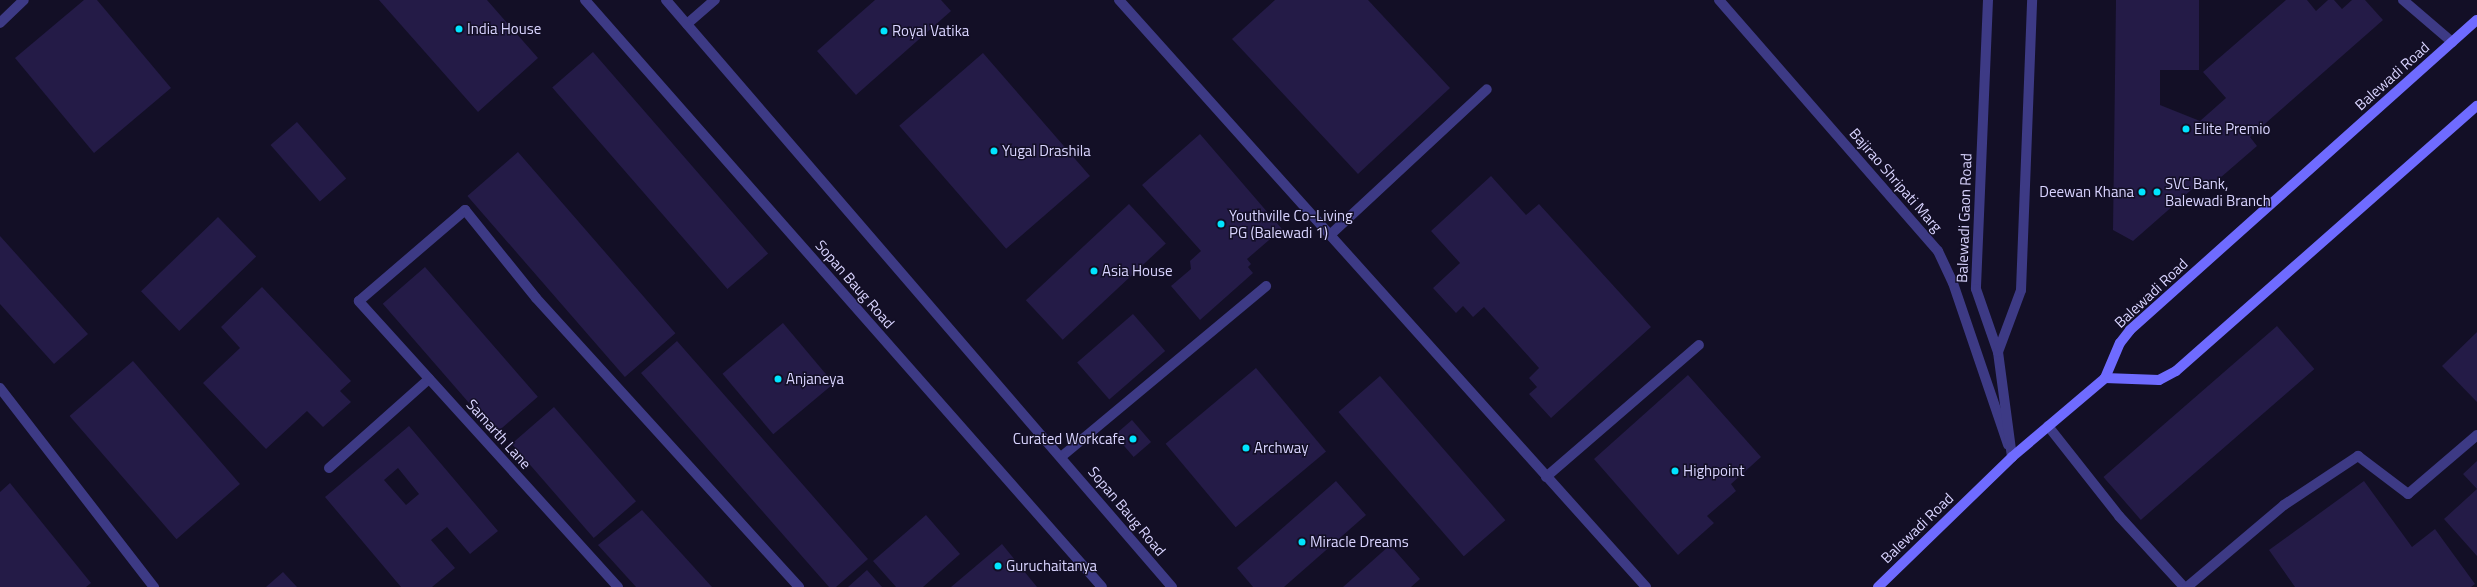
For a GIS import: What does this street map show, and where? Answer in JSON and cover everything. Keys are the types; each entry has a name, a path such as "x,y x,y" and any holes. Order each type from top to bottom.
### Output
{"main road":[{"name":"Balewadi Road","path":"1878,587 2012,457 2105,378 2120,343 2130,330 2477,20"},
{"path":"2105,378 2159,380 2176,371 2477,106"}],"street":[{"path":"0,23 24,0"},
{"name":"Sopan Baug Road","path":"586,0 1102,587"},
{"name":"Sopan Baug Road","path":"666,0 1172,587"},
{"path":"686,24 715,0"},
{"path":"1119,0 1646,587"},
{"name":"Bajirao Shripati Marg","path":"1719,0 1938,251 1954,283 2012,457"},
{"name":"Balewadi Gaon Road","path":"1988,0 1976,289 1998,352 2012,457"},
{"path":"1998,352 2021,290 2032,0"},
{"path":"2403,0 2452,42"},
{"path":"1330,235 1487,89"},
{"name":"Samarth Lane","path":"618,587 359,301 465,210 536,298 799,587"},
{"path":"1061,457 1266,286"},
{"path":"1546,477 1699,345"},
{"path":"329,468 429,379"},
{"path":"0,388 154,587"},
{"path":"2048,426 2119,516 2186,587 2284,505 2358,456 2408,494 2477,435"}],"building":[{"path":"84,0 97,0 171,88 94,153 15,58"},
{"name":"India House","path":"379,0 487,0 538,58 478,112"},
{"name":"Royal Vatika","path":"875,0 941,0 951,11 856,95 817,51"},
{"path":"1275,0 1368,0 1450,88 1358,174 1232,39"},
{"name":"Elite Premio","path":"2116,0 2199,0 2199,70 2160,70 2160,105 2200,121 2226,98 2203,72 2286,0 2307,0 2316,11 2328,0 2334,0 2342,9 2352,0 2365,0 2383,20 2250,137 2257,146 2205,191 2199,183 2133,241 2113,230"},
{"path":"593,52 768,254 727,289 552,87"},
{"name":"Yugal Drashila","path":"983,53 1090,176 1006,249 899,126"},
{"path":"297,122 346,179 320,202 271,145"},
{"path":"1200,134 1282,229 1247,259 1251,264 1248,267 1253,273 1200,320 1171,286 1191,269 1190,261 1201,251 1142,185"},
{"path":"518,152 675,333 625,377 467,196"},
{"path":"1491,176 1526,215 1539,204 1651,327 1551,418 1529,394 1537,387 1529,378 1539,368 1484,307 1473,317 1463,306 1456,313 1433,288 1460,263 1431,231"},
{"name":"Asia House","path":"1129,204 1166,243 1063,340 1026,300"},
{"path":"218,217 256,257 179,331 141,291"},
{"path":"0,236 88,334 54,364 0,304"},
{"path":"425,267 538,397 496,434 383,304"},
{"path":"262,287 351,381 340,391 351,402 323,427 307,411 266,449 203,383 240,348 221,327"},
{"path":"1133,314 1165,351 1109,400 1077,363"},
{"name":"Anjaneya","path":"783,323 834,384 773,434 722,374"},
{"path":"2277,326 2314,369 2141,520 2103,477"},
{"path":"2477,332 2477,402 2442,366"},
{"path":"677,341 868,559 836,587 829,587 641,373"},
{"path":"133,361 240,484 177,539 70,416"},
{"name":"Archway","path":"1256,368 1326,451 1236,527 1166,444"},
{"name":"Highpoint","path":"1688,375 1761,457 1731,484 1736,491 1707,516 1714,523 1678,555 1594,459"},
{"path":"1380,376 1505,520 1464,556 1338,412"},
{"path":"554,407 636,501 594,538 512,444"},
{"name":"Curated Workcafe","path":"1132,420 1151,442 1134,457 1115,435"},
{"path":"409,426 498,531 470,554 447,527 431,540 455,568 432,587 401,587 325,497","holes":["398,468 419,494 406,505 384,480"]},
{"path":"2477,461 2477,489 2463,474"},
{"name":"Miracle Dreams","path":"1336,481 1366,515 1284,587 1253,587 1237,568"},
{"path":"2364,481 2412,547 2435,529 2475,584 2471,587 2295,587 2269,550"},
{"path":"10,483 91,583 86,587 0,587 0,492"},
{"path":"2477,489 2477,556 2444,519"},
{"path":"642,510 712,587 636,587 598,545"},
{"path":"926,515 960,554 923,587 896,587 873,561"},
{"name":"Guruchaitanya","path":"1002,544 1037,587 951,587"},
{"path":"1390,545 1420,579 1411,587 1343,587"},
{"path":"867,570 882,587 848,587"},
{"path":"283,572 297,587 266,587"}],"place":[{"name":"India House","path":"459,29"},
{"name":"Royal Vatika","path":"884,31"},
{"name":"Elite Premio","path":"2186,129"},
{"name":"Yugal Drashila","path":"994,151"},
{"name":"Deewan Khana","path":"2142,192"},
{"name":"SVC Bank, Balewadi Branch","path":"2157,192"},
{"name":"Youthville Co-Living PG (Balewadi 1)","path":"1221,224"},
{"name":"Asia House","path":"1094,271"},
{"name":"Anjaneya","path":"778,379"},
{"name":"Curated Workcafe","path":"1133,439"},
{"name":"Archway","path":"1246,448"},
{"name":"Highpoint","path":"1675,471"},
{"name":"Miracle Dreams","path":"1302,542"},
{"name":"Guruchaitanya","path":"998,566"}]}
